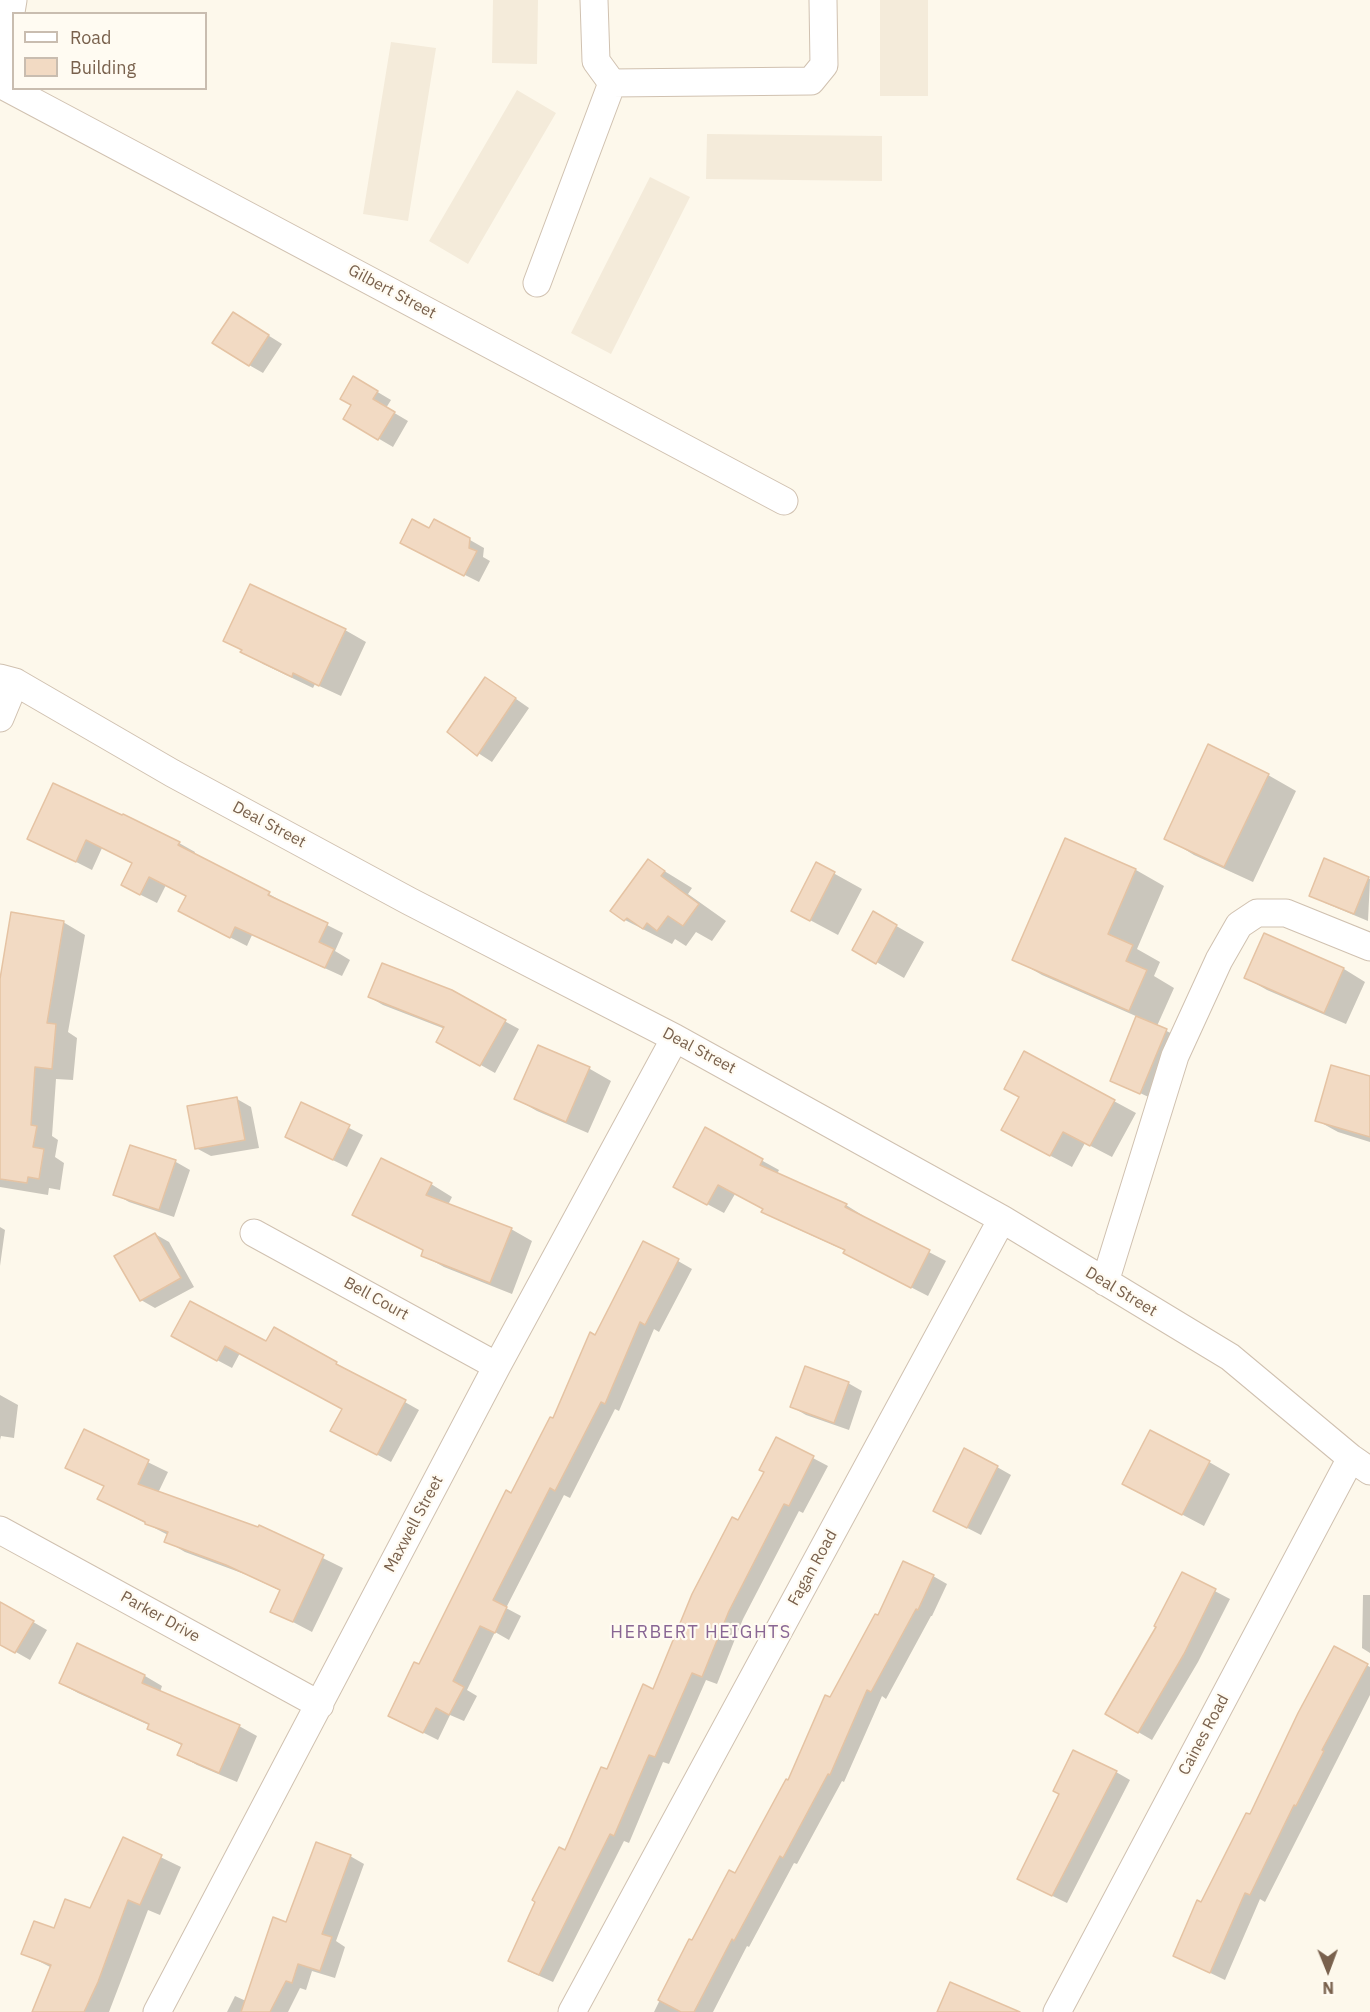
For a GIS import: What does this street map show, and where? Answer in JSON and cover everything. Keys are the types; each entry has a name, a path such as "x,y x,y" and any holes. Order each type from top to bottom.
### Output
{"street":[{"path":"0,78 13,0"},
{"path":"594,0 596,61 612,83"},
{"path":"612,83 811,81 824,65 823,0"},
{"path":"537,283 612,83"},
{"name":"Gilbert Street","path":"0,84 784,501"},
{"path":"0,718 8,680"},
{"name":"Deal Street","path":"8,680 172,773 675,1038 1002,1219 1230,1357 1360,1464"},
{"path":"1105,1282 1175,1056 1219,960 1239,925 1257,913 1286,913 1370,947"},
{"name":"Maxwell Street","path":"157,2012 497,1366 675,1038"},
{"name":"Fagan Road","path":"572,2012 1002,1219"},
{"name":"Bell Court","path":"254,1233 497,1366"},
{"name":"Caines Road","path":"1057,2012 1360,1464"},
{"name":"Parker Drive","path":"0,1530 320,1705"}],"shaded area":[{"path":"493,0 538,0 537,64 492,63"},
{"path":"880,0 928,0 928,96 880,96"},
{"path":"391,42 436,48 408,221 363,214"},
{"path":"517,90 556,113 468,264 429,241"},
{"path":"707,134 882,136 882,181 706,179"},
{"path":"650,177 690,197 611,354 571,333"}],"building":[{"path":"233,312 269,335 249,366 212,343"},
{"path":"353,376 378,391 373,399 395,412 378,440 343,419 351,405 340,399"},
{"path":"412,519 429,528 434,519 470,538 469,548 477,551 464,576 400,543"},
{"path":"250,584 346,629 319,686 293,673 292,677 240,652 242,650 223,641"},
{"path":"485,677 516,698 477,756 447,732"},
{"path":"1208,744 1269,774 1224,867 1164,839"},
{"path":"53,783 180,842 178,845 270,892 268,895 328,923 319,942 334,949 325,968 235,927 230,938 178,911 186,896 149,877 140,895 121,885 132,863 86,840 76,862 27,839"},
{"path":"1065,838 1136,869 1108,934 1133,945 1126,961 1147,970 1129,1011 1012,960"},
{"path":"1324,858 1369,877 1354,914 1309,896"},
{"path":"648,859 665,871 661,876 699,904 683,926 668,916 657,931 647,923 643,929 627,918 624,921 610,911"},
{"path":"816,862 835,872 810,921 791,911"},
{"path":"873,911 897,925 876,964 852,950"},
{"path":"11,912 64,921 47,1023 56,1024 52,1069 35,1067 31,1125 37,1126 33,1147 44,1149 39,1179 28,1177 27,1183 0,1179 0,979"},
{"path":"1264,933 1344,968 1324,1013 1244,978"},
{"path":"382,963 452,990 506,1020 480,1066 436,1042 444,1027 368,997"},
{"path":"1136,1016 1167,1029 1140,1094 1110,1081"},
{"path":"538,1045 590,1067 566,1122 514,1099"},
{"path":"1024,1051 1115,1100 1090,1146 1063,1132 1050,1156 1001,1130 1019,1097 1004,1089"},
{"path":"1331,1065 1370,1076 1370,1137 1315,1121"},
{"path":"237,1097 245,1140 195,1149 187,1106"},
{"path":"301,1102 350,1125 333,1160 285,1137"},
{"path":"705,1127 763,1159 760,1165 847,1204 845,1207 930,1250 911,1288 843,1253 845,1250 761,1212 763,1209 718,1185 707,1205 673,1187"},
{"path":"130,1145 176,1160 159,1210 113,1195"},
{"path":"381,1158 432,1183 426,1195 512,1228 490,1283 421,1256 423,1250 352,1215"},
{"path":"155,1233 181,1278 140,1301 114,1256"},
{"path":"643,1241 679,1259 645,1325 640,1322 605,1404 601,1402 555,1491 550,1488 493,1600 507,1607 495,1633 480,1626 453,1681 464,1687 449,1715 436,1708 423,1733 388,1716 414,1662 419,1664 506,1490 511,1493 550,1417 553,1418 590,1332 595,1335"},
{"path":"190,1301 266,1341 274,1327 337,1362 336,1364 406,1400 377,1455 330,1431 342,1409 225,1346 217,1361 171,1336"},
{"path":"805,1366 849,1382 834,1423 790,1407"},
{"path":"84,1429 149,1460 138,1484 258,1527 259,1525 324,1555 293,1622 270,1612 280,1590 226,1565 164,1542 168,1532 145,1524 97,1499 104,1486 65,1468"},
{"path":"1150,1430 1210,1461 1182,1515 1122,1484"},
{"path":"776,1437 814,1456 789,1506 784,1504 729,1611 702,1677 692,1673 655,1757 649,1755 614,1836 610,1834 539,1975 508,1961 535,1902 532,1900 559,1847 565,1850 601,1767 607,1769 643,1684 653,1689 692,1594 732,1517 738,1520 764,1472 759,1470"},
{"path":"964,1448 998,1466 967,1528 933,1511"},
{"path":"903,1561 934,1575 918,1610 916,1609 871,1692 867,1690 830,1775 828,1774 783,1858 780,1856 734,1941 732,1939 694,2012 681,2012 658,2000 689,1939 692,1940 729,1870 735,1873 786,1779 788,1780 825,1695 830,1697 875,1614 878,1615"},
{"path":"1182,1572 1216,1589 1184,1654 1138,1733 1105,1714 1156,1627 1154,1626"},
{"path":"0,1602 34,1621 15,1653 0,1645"},
{"path":"77,1643 145,1675 142,1683 240,1725 219,1773 177,1755 182,1744 147,1729 149,1724 59,1683"},
{"path":"1334,1646 1368,1664 1322,1750 1324,1751 1296,1806 1294,1805 1250,1895 1245,1893 1210,1973 1173,1956 1197,1900 1201,1902 1246,1813 1250,1814 1298,1713"},
{"path":"1073,1750 1117,1771 1052,1896 1017,1879 1059,1794 1053,1791"},
{"path":"123,1837 162,1855 140,1905 128,1900 98,1982 84,2012 32,2012 51,1965 21,1954 34,1921 54,1928 65,1899 90,1908"},
{"path":"316,1842 351,1855 322,1934 332,1937 320,1971 298,1964 292,1983 286,1981 270,2012 241,2012 273,1917 286,1922"},
{"path":"950,1982 1020,2012 937,2012"}],"district":[{"name":"HERBERT HEIGHTS","path":"701,1633"}]}
